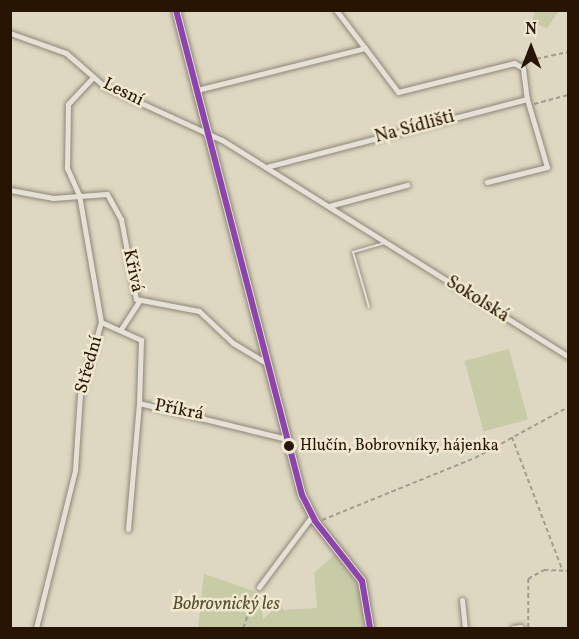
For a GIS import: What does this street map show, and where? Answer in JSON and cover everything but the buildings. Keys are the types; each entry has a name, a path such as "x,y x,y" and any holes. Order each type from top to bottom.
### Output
{"street":[{"path":"176,10 287,439 315,518 362,581 370,628"},
{"path":"336,10 398,92 518,62 547,167 487,183"},
{"name":"Lesní","path":"10,33 66,53 93,77 208,132"},
{"path":"197,90 365,48"},
{"name":"Střední","path":"36,628 75,470 80,394 101,322 79,195 67,168 68,104 93,77"},
{"name":"Na Sídlišti","path":"266,167 527,99"},
{"name":"Sokolská","path":"208,132 568,356"},
{"path":"329,206 407,186"},
{"path":"10,190 53,198 79,195"},
{"name":"Křivá","path":"79,195 103,193 112,201 139,301 199,311 233,343 268,364"},
{"path":"121,329 139,301"},
{"name":"Příkrá","path":"101,322 121,329 142,343 139,403 287,439"},
{"path":"128,529 139,403"},
{"path":"259,587 315,518"},
{"path":"462,600 465,628"},
{"path":"513,628 524,628"}],"lane":[{"path":"369,308 353,252 386,243"}],"path":[{"path":"518,62 568,52"},
{"path":"530,105 568,95"},
{"path":"315,518 475,458 512,436 568,408"},
{"path":"512,436 563,571"},
{"path":"315,518 324,525"},
{"path":"524,628 528,579 544,570 568,572"},
{"path":"243,628 259,587"}],"green space":[{"path":"535,10 559,11 547,28 532,22"},
{"path":"509,349 528,420 483,431 465,361"},
{"name":"Bobrovnický les","path":"336,553 358,585 365,628 198,628 204,574 257,592 260,588 263,619 281,603 283,610 317,608 314,573"}],"transit line":[{"path":"176,10 302,495 315,521 362,581 370,628"}],"place":[{"name":"Hlučín, Bobrovníky, hájenka","path":"289,446"}]}
